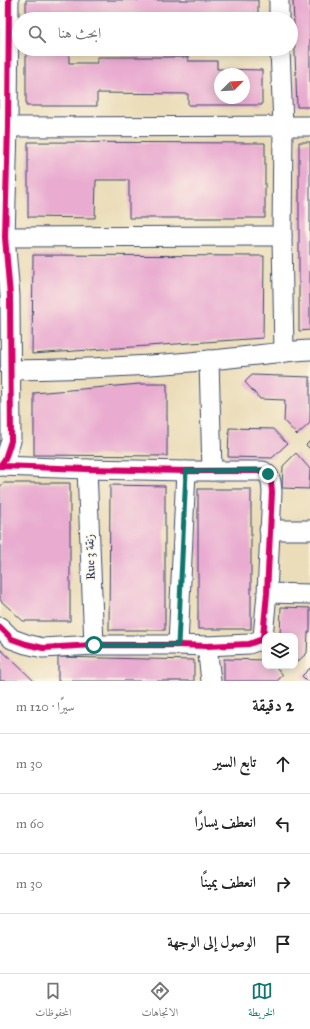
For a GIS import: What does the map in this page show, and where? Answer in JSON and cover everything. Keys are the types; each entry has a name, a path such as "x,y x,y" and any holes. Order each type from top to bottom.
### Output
{"street":[{"path":"279,0 280,12"},
{"path":"0,466 5,459 11,441 10,296 5,237 8,126 7,2"},
{"path":"280,56 283,126 282,236 284,352"},
{"path":"8,126 310,126"},
{"path":"5,237 282,236"},
{"path":"0,279 10,296"},
{"path":"10,370 84,369 210,360 310,350"},
{"path":"210,360 212,471"},
{"path":"0,466 186,471 262,470 268,474 272,492 267,593 263,637 260,640 249,644 207,646 94,645 43,648 12,639 0,628"},
{"name":"Rue 3 زنقة","path":"87,469 94,645"},
{"path":"178,645 186,471"},
{"path":"269,530 310,530"},
{"path":"267,593 310,594"},
{"path":"207,646 211,681"}],"building":[{"path":"26,0 258,0 258,12 26,12"},
{"path":"293,0 310,0 310,107 297,107 295,56 298,56 298,12 293,12"},
{"path":"26,56 69,56 69,63 97,63 97,57 188,57 188,61 217,61 217,68 214,68 214,104 250,104 250,70 262,70 262,105 188,105 188,94 97,93 97,106 26,106"},
{"path":"28,142 265,143 265,218 129,218 129,180 96,180 95,218 28,217"},
{"path":"299,142 310,142 310,330 299,331"},
{"path":"33,255 264,256 263,338 32,354"},
{"path":"252,375 310,377 310,423 297,435 284,421 285,400 260,399 245,382"},
{"path":"140,384 167,384 167,456 34,455 34,393"},
{"path":"229,428 273,429 287,444 272,458 228,457"},
{"path":"310,441 310,449 306,445"},
{"path":"296,453 310,469 309,489 282,488 283,466"},
{"path":"3,483 70,483 70,621 23,621 0,600 0,487"},
{"path":"110,485 165,486 165,630 109,630"},
{"path":"198,489 251,489 251,629 198,629"},
{"path":"281,607 310,608 310,632 308,632 307,653 298,661 298,633 280,633"},
{"path":"0,649 12,660 34,681 0,681"},
{"path":"58,657 194,660 194,681 58,681"},
{"path":"224,659 262,660 262,669 278,669 283,675 277,681 224,681"},
{"path":"310,668 310,681 307,681 302,676"}],"cycle path":[{"path":"0,466 5,459 11,441 10,296 5,237 9,0"},
{"path":"0,466 186,471 263,471 270,478 272,492 267,593 263,637 260,640 249,644 207,646 94,645 43,648 12,639 0,627"}],"route":[{"path":"94,645 178,645 186,471 262,470 268,474"}]}
